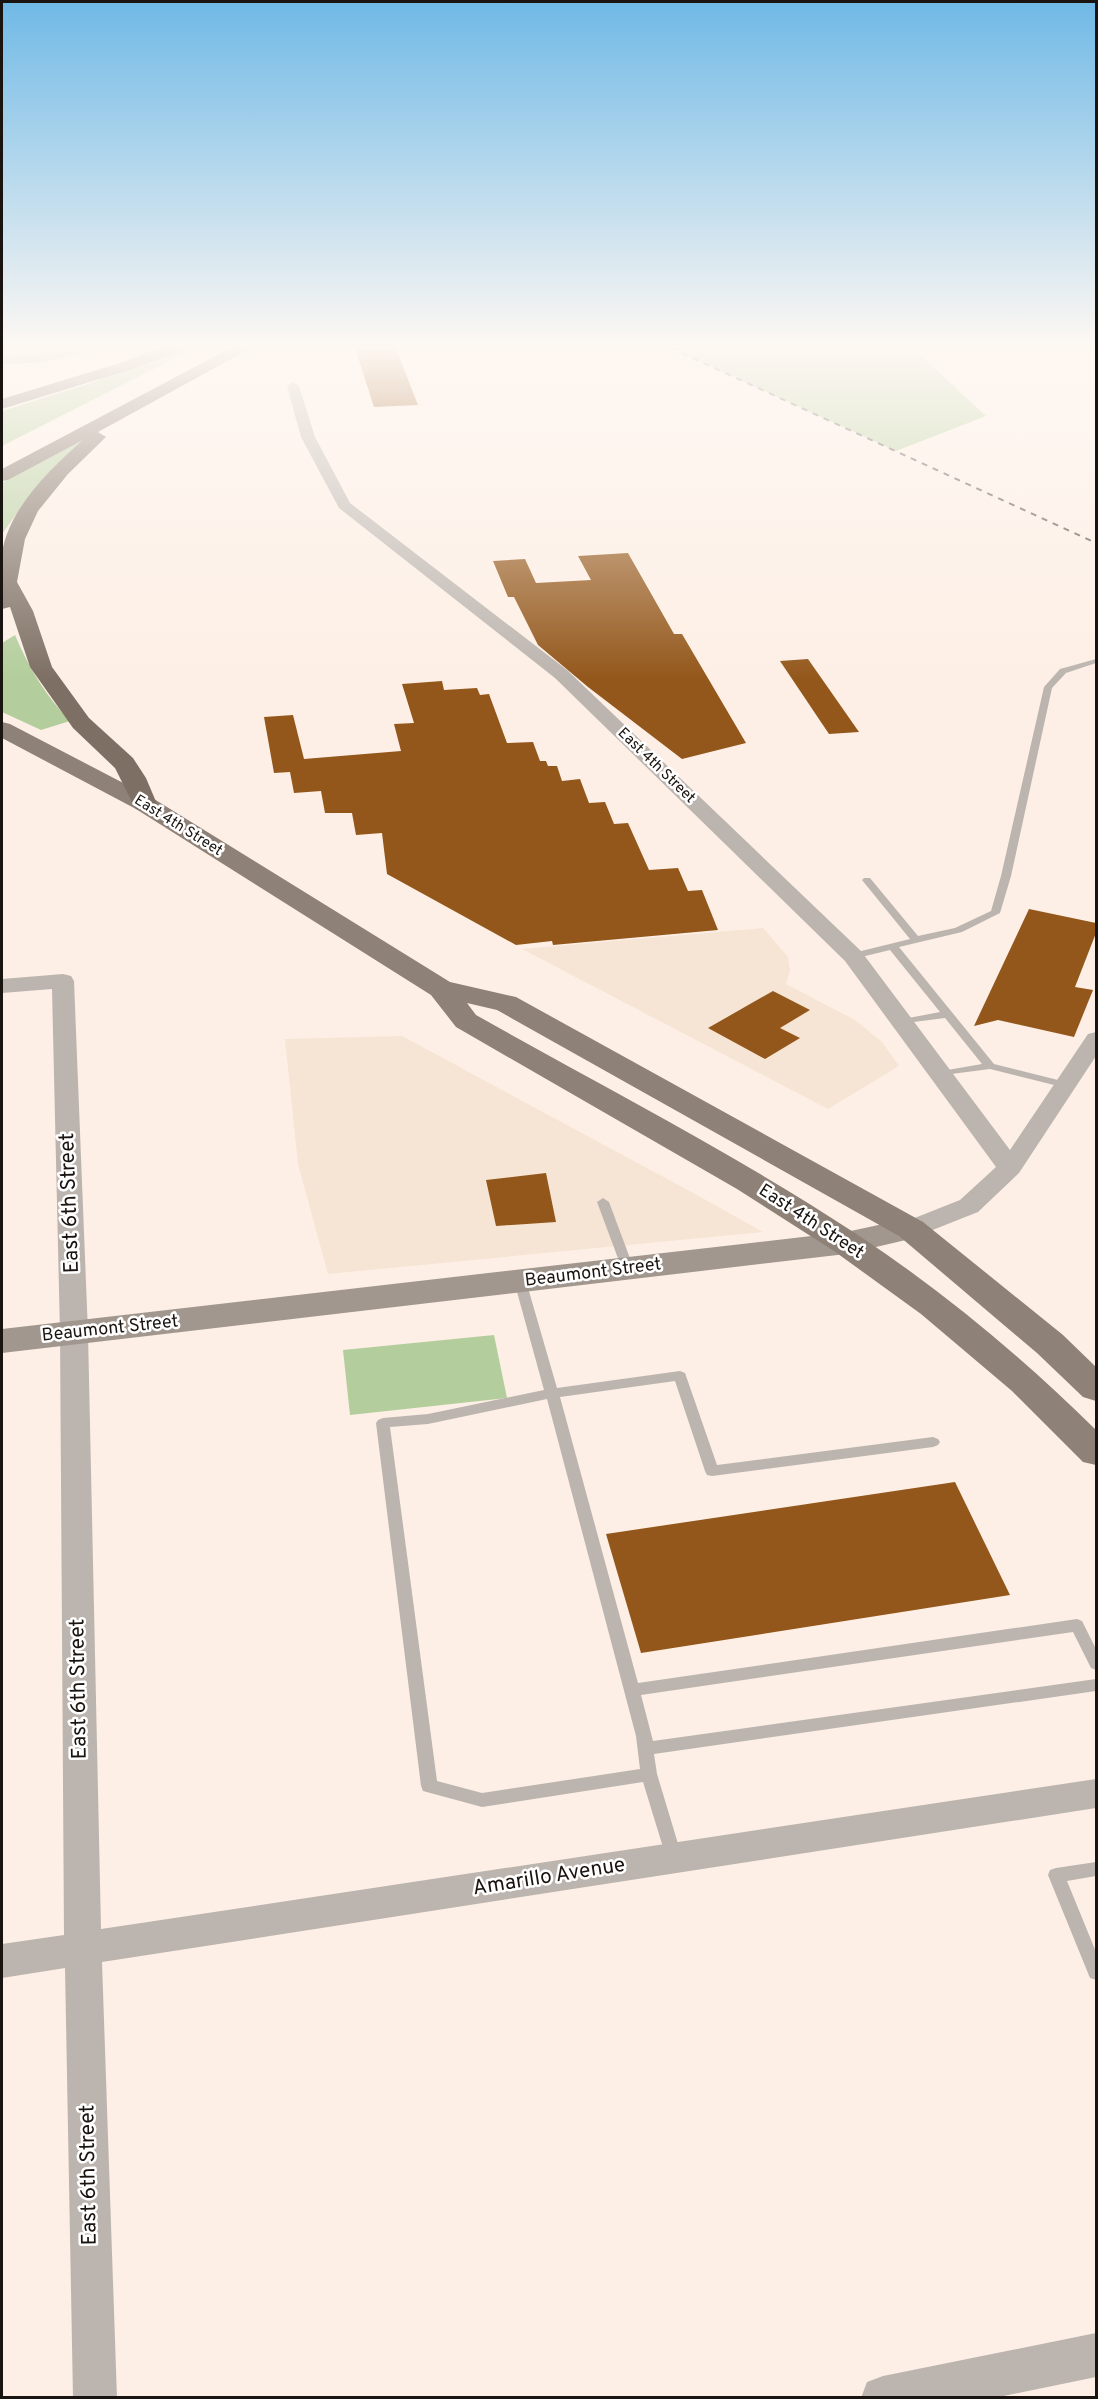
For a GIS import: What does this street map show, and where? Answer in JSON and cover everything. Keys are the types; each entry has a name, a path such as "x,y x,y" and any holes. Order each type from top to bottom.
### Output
{"highway":[{"path":"2,476 42,455"},
{"path":"2,605 15,540 26,516 42,494 80,455"},
{"path":"8,584 22,611 41,667 81,723 124,762 145,804"}],"main road":[{"name":"East 4th Street","path":"2,729 145,804 441,989 506,1003 911,1229 1050,1344 1096,1388"},
{"name":"East 4th Street","path":"441,989 466,1021 749,1182 846,1243 933,1306 1025,1382 1096,1452"}],"street":[{"name":"East 4th Street","path":"318,455 344,505 561,674 853,956 1010,1168"},
{"name":"East 6th Street","path":"2,986 63,981 74,1333 83,1949 95,2397"},
{"name":"Beaumont Street","path":"2,1341 846,1243 911,1229 969,1206 1010,1168 1096,1039"},
{"name":"Amarillo Avenue","path":"2,1961 1096,1793"},
{"path":"883,2397 1096,2355"}],"lane":[{"path":"853,956 958,930 995,913 1006,876 1048,687 1063,671 1096,661"},
{"path":"867,880 916,940"},
{"path":"892,946 990,1066"},
{"path":"902,1022 947,1014"},
{"path":"940,1074 990,1066 1066,1085"},
{"path":"603,1202 628,1269"},
{"path":"520,1281 632,1690 646,1749 649,1774 674,1857"},
{"path":"649,1774 482,1800 429,1786 383,1423 428,1419 552,1393 680,1376 712,1471 933,1442"},
{"path":"632,1690 1077,1625 1096,1664"},
{"path":"646,1749 1096,1685"},
{"path":"1096,1869 1056,1875 1096,1972"}],"shaded area":[{"path":"763,928 788,957 790,971 786,984 855,1020 882,1042 899,1066 828,1109 522,949"},
{"path":"402,1036 763,1232 328,1274 298,1164 285,1039"}],"green space":[{"path":"54,455 71,455 23,505 2,534 2,483"},
{"path":"15,635 38,681 70,721 41,730 2,712 2,643"},
{"path":"494,1335 507,1398 350,1415 343,1350"}],"building":[{"path":"628,553 674,634 682,634 746,743 682,759 588,687 538,645 514,597 508,597 493,561 525,559 536,583 591,580 578,556"},
{"path":"808,659 859,732 829,734 780,661"},
{"path":"442,681 444,690 477,688 480,695 489,694 507,743 533,742 540,761 546,761 548,766 557,766 562,781 580,779 589,803 605,802 614,824 628,823 649,870 678,868 688,891 702,890 718,930 553,945 552,941 516,945 387,874 382,833 356,835 352,813 325,813 321,791 294,793 290,772 274,773 264,717 293,715 304,759 401,751 394,724 414,723 402,684"},
{"path":"1029,909 1096,923 1096,933 1075,987 1093,990 1074,1037 998,1020 974,1026"},
{"path":"773,991 810,1010 780,1028 800,1038 765,1059 708,1028"},
{"path":"546,1173 556,1222 496,1226 486,1180"},
{"path":"955,1482 1010,1595 641,1653 606,1534"}],"railway":[{"path":"904,455 1096,543"}]}
